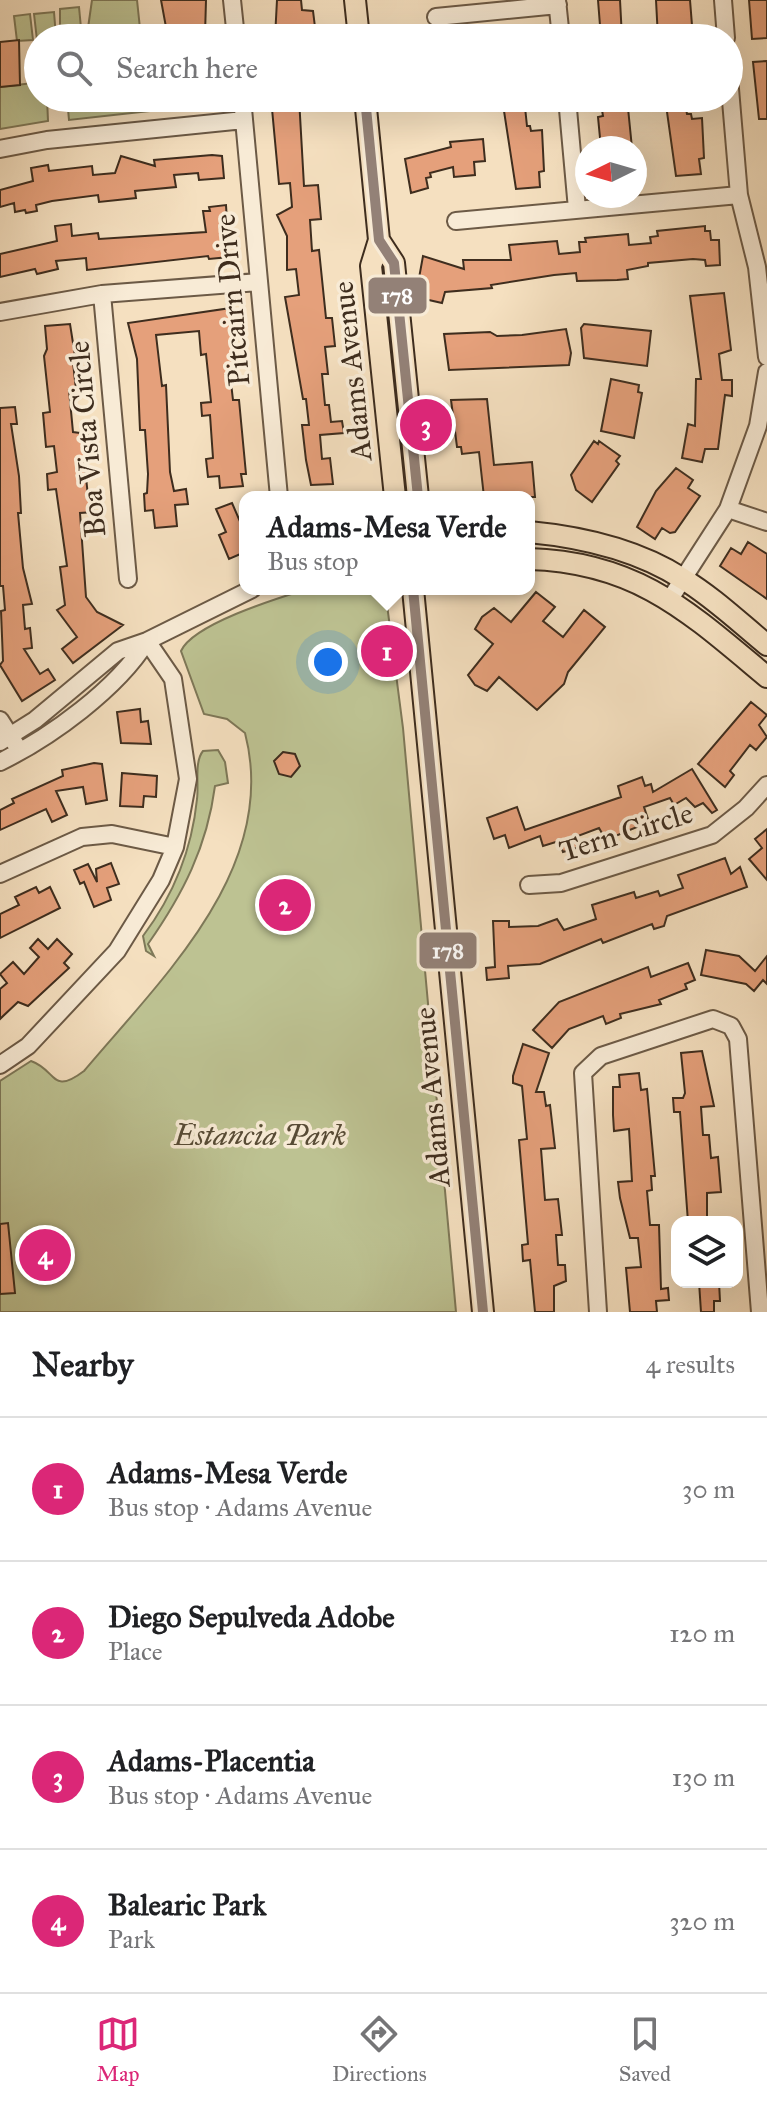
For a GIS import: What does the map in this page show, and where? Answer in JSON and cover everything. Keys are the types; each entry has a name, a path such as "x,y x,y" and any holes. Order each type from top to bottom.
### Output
{"main road":[{"path":"355,0 358,24"},
{"name":"Adams Avenue","path":"366,112 379,240 371,266 394,491"},
{"name":"Adams Avenue","path":"379,240 394,263 417,491"},
{"path":"535,533 566,536 624,551 683,579 767,645"},
{"path":"535,560 612,570 670,599 767,677"},
{"name":"Adams Avenue","path":"414,595 483,1312"}],"street":[{"path":"232,0 235,24"},
{"path":"723,0 725,24"},
{"path":"436,17 558,2 560,24"},
{"name":"Pitcairn Drive","path":"243,112 278,491"},
{"path":"568,112 577,209"},
{"path":"732,112 739,195 757,267 767,357"},
{"path":"0,149 47,140 244,120"},
{"path":"456,221 739,195"},
{"path":"0,312 102,294 258,282"},
{"name":"Boa Vista Circle","path":"102,294 128,579"},
{"path":"670,599 728,509 758,426 767,372"},
{"path":"728,509 767,522"},
{"path":"5,739 118,651 147,641 239,594"},
{"path":"0,762 63,723 132,665 147,641"},
{"path":"0,1065 28,1046 117,951 161,880 175,847 188,779 173,679 147,641"},
{"path":"0,720 5,739 20,752"},
{"name":"Tern Circle","path":"529,885 561,883 712,835 746,808 767,785"},
{"path":"0,874 82,837 112,834 175,847"},
{"path":"598,1312 583,1073 601,1056 705,1020 720,1020 733,1028 739,1045 761,1263 760,1312"}],"green space":[{"path":"92,0 137,0 140,24 89,24"},
{"path":"79,7 81,24 60,24 60,9"},
{"path":"54,12 55,24 35,24 34,14"},
{"path":"30,14 31,24 24,24 24,41 17,41 14,16"},
{"path":"24,84 24,112 48,112 48,121 0,129 0,87"},
{"path":"68,112 140,112 69,120"},
{"name":"Estancia Park","path":"289,595 386,595 403,728 456,1312 0,1312 0,1081 31,1061 60,1081 84,1071 179,958 207,917 230,874 246,829 251,782 245,733 227,719 204,714 181,651 202,631 258,605"},
{"path":"218,750 225,762 228,783 215,786 206,829 192,869 148,944 154,956 146,951 143,936 172,888 186,854 194,818 200,756 203,751"}],"building":[{"path":"161,0 206,0 205,24 165,24"},
{"path":"277,0 301,0 302,10 313,11 315,24 276,24"},
{"path":"598,0 620,0 621,24 600,24"},
{"path":"656,0 690,0 692,24 657,24"},
{"path":"749,0 767,0 767,38 752,39"},
{"path":"19,40 20,85 0,87 0,42"},
{"path":"767,61 767,119 759,119 753,62"},
{"path":"272,112 300,112 304,186 318,185 321,219 310,220 312,251 319,250 326,318 332,318 335,346 325,347 328,374 322,374 325,405 329,405 331,422 342,421 344,433 320,435 322,459 330,458 333,484 311,485 306,460 302,425 309,425 306,399 303,399 285,297 299,295 296,269 287,270 287,236 277,215 292,207 290,183 279,184"},
{"path":"504,112 526,112 527,126 531,131 542,130 544,171 539,172 540,187 516,189"},
{"path":"602,112 628,112 631,136 600,136 598,117 603,116"},
{"path":"667,112 687,112 692,119 702,118 704,158 699,159 701,174 676,176"},
{"path":"483,139 485,161 474,162 475,175 454,177 453,167 430,173 431,177 426,178 428,188 411,193 405,159 451,147 450,142"},
{"path":"121,156 155,166 154,160 222,156 224,178 199,180 198,173 174,175 176,187 135,191 136,198 99,202 98,195 52,201 36,205 37,211 26,213 25,210 15,212 14,203 0,207 0,190 33,181 31,168 48,165 49,171 92,166 93,175 115,173"},
{"path":"226,205 229,257 209,259 208,256 87,270 86,258 56,261 58,269 37,274 35,269 0,277 0,254 57,241 55,226 71,224 72,236 98,233 99,239 206,232 203,211"},
{"path":"705,226 705,231 710,231 711,240 719,240 720,265 706,266 705,260 693,259 648,263 648,266 627,270 628,279 617,280 577,281 576,273 554,275 491,285 492,288 445,292 442,303 420,298 422,291 417,289 423,256 464,269 463,260 511,260 509,245 557,241 559,254 580,252 579,242 586,242 585,238 628,234 629,245 651,243 650,237 658,236 657,231"},
{"path":"724,293 731,350 719,354 722,380 732,380 732,396 725,395 718,449 705,449 702,462 682,458 688,424 695,426 696,379 701,379 690,296"},
{"path":"231,308 238,374 230,374 233,400 239,400 246,474 241,474 243,486 220,488 219,476 208,477 206,459 213,458 210,415 202,416 201,403 211,402 206,354 201,355 199,331 156,335 162,386 166,385 170,472 174,491 186,489 188,504 175,505 177,526 155,528 153,510 145,511 148,474 145,430 140,430 137,359 128,323"},
{"path":"70,324 76,362 73,362 76,390 69,390 73,432 88,434 84,459 88,496 92,495 94,512 80,513 86,597 97,612 123,625 73,663 62,649 77,637 57,610 65,605 60,567 67,566 56,489 48,490 47,474 57,472 54,446 46,447 43,413 50,412 44,356 47,349 45,326"},
{"path":"584,324 651,331 647,366 584,358 581,328"},
{"path":"566,329 571,353 569,365 449,370 444,334 490,332 497,336 522,335"},
{"path":"611,379 639,385 638,392 642,393 634,438 601,431"},
{"path":"487,399 494,465 532,462 534,491 483,491 479,452 462,454 461,447 457,447 451,400"},
{"path":"15,407 17,424 11,424 19,476 21,513 18,513 23,568 32,604 23,605 25,629 30,628 32,648 24,649 40,674 48,669 55,680 22,701 0,665 3,661 1,611 5,610 3,586 0,586 0,408"},
{"path":"594,441 598,444 599,441 620,456 616,461 619,464 592,502 576,490 571,475"},
{"path":"676,468 693,480 688,488 700,496 675,532 670,533 662,528 655,539 637,527 656,491"},
{"path":"232,503 239,519 239,555 229,559 219,535 226,532 216,509"},
{"path":"748,542 767,554 767,599 720,566 731,548 741,554"},
{"path":"535,593 555,607 543,621 563,637 584,610 605,627 568,672 564,684 537,710 499,677 487,691 475,685 468,675 493,644 475,629 482,617 494,608 511,622"},
{"path":"751,702 767,715 759,725 767,737 756,750 750,745 730,771 734,775 725,787 698,764"},
{"path":"140,709 141,722 148,721 151,744 121,743 117,712"},
{"path":"283,752 295,754 300,766 291,777 279,774 274,761"},
{"path":"102,764 107,800 86,804 83,787 56,791 67,815 52,822 46,809 0,830 0,810 14,803 12,799 63,776 62,770"},
{"path":"692,769 717,810 712,813 703,803 695,807 686,798 674,805 670,798 644,807 649,822 606,840 599,828 575,837 579,847 563,852 559,841 543,846 540,836 509,848 505,835 494,839 487,818 517,807 525,830 621,797 618,786 642,777 645,786 651,784 653,792"},
{"path":"122,773 157,776 156,797 144,796 143,807 120,806"},
{"path":"767,829 767,880 749,859 762,848 755,839"},
{"path":"725,858 731,874 740,867 747,887 667,916 664,926 654,929 652,924 603,943 601,939 540,964 508,966 509,978 487,980 486,968 495,967 493,921 509,921 509,927 538,926 557,919 564,930 596,919 592,905 634,892 636,898 658,891 660,896 683,888 678,875"},
{"path":"111,863 119,884 107,888 111,900 94,907 84,882 80,884 74,870 88,864 97,882 96,869"},
{"path":"36,887 39,893 50,887 60,908 0,938 0,914 19,905 15,897"},
{"path":"271,889 300,893 296,920 270,916"},
{"path":"38,939 48,949 57,939 72,954 64,963 69,968 28,1006 18,1002 0,1019 0,989 7,983 0,974 13,962 24,974 39,957 30,948"},
{"path":"706,950 739,956 755,971 767,956 767,984 763,980 754,991 746,984 701,975"},
{"path":"688,963 695,980 685,984 687,989 659,1000 661,1004 620,1014 621,1018 606,1024 603,1016 569,1029 552,1048 533,1030 559,1002 648,967 651,977"},
{"path":"523,1044 549,1053 536,1092 544,1092 546,1106 550,1105 555,1148 541,1149 545,1200 558,1199 562,1235 556,1235 558,1265 565,1265 566,1281 554,1286 554,1312 535,1312 530,1260 523,1261 522,1245 528,1244 519,1140 527,1139 522,1086 513,1083 513,1076"},
{"path":"702,1051 714,1106 701,1107 703,1135 709,1135 711,1158 718,1157 721,1192 707,1193 707,1216 688,1216 680,1112 674,1112 673,1098 683,1098 685,1093 681,1053"},
{"path":"639,1073 641,1090 647,1089 655,1176 651,1176 652,1190 647,1191 650,1225 659,1225 661,1289 668,1288 669,1300 656,1301 657,1312 630,1312 626,1268 641,1267 638,1238 630,1238 618,1182 632,1181 629,1129 614,1131 613,1087 620,1087 619,1075"},
{"path":"8,1223 15,1293 0,1294 0,1224"},
{"path":"699,1288 719,1288 720,1301 714,1301 714,1312 701,1312"}],"transit line":[{"name":"178","path":"366,112 379,240 394,263 417,491"},
{"name":"178","path":"414,595 483,1312"}],"place":[{"name":"Adams-Placentia","path":"426,425"},
{"name":"Adams-Mesa Verde","path":"387,651"},
{"name":"Diego Sepulveda Adobe","path":"285,905"},
{"name":"Balearic Park","path":"45,1255"}]}
